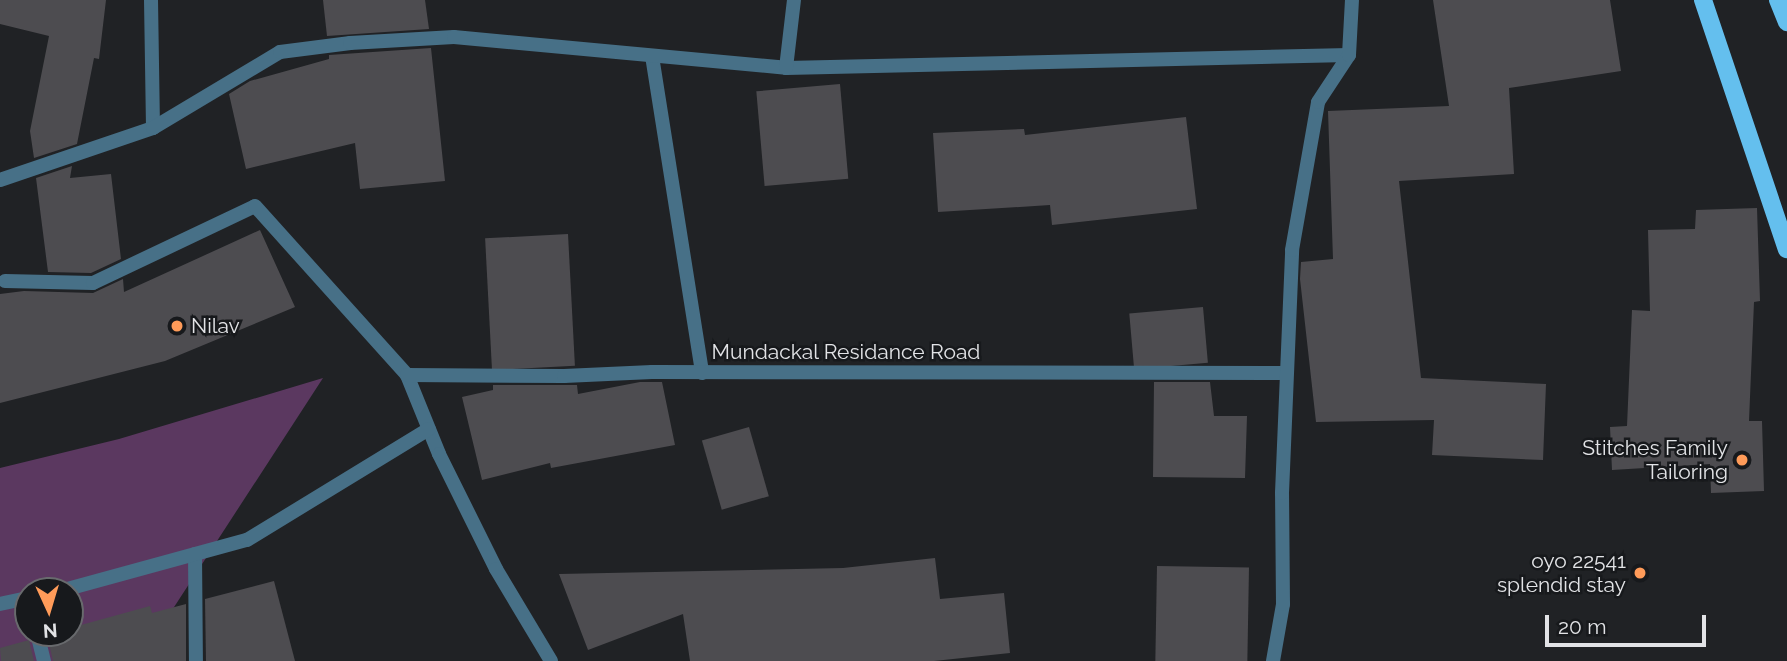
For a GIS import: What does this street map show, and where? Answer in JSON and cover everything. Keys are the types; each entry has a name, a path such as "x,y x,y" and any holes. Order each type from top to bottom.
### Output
{"main road":[{"path":"1703,0 1787,249"},
{"path":"1778,0 1787,22"}],"street":[{"path":"151,0 153,128"},
{"path":"786,68 794,0"},
{"path":"1273,661 1283,604 1282,493 1292,250 1318,102 1349,55 1352,0"},
{"path":"0,180 153,128 280,52 350,43 454,37 786,68 1349,55"},
{"path":"652,56 702,373"},
{"path":"5,281 93,283 255,206 407,375 429,429 496,569 551,661"},
{"name":"Mundackal Residance Road","path":"407,375 1286,373"},
{"path":"84,584 247,540 429,429"},
{"path":"195,554 196,661"}],"shaded area":[{"path":"323,378 139,661 0,661 0,468 119,439"}],"building":[{"path":"0,0 106,0 99,59 94,58 77,144 34,158 30,131 49,36 0,24"},
{"path":"323,0 425,0 429,29 327,36"},
{"path":"1433,0 1610,0 1621,71 1509,88 1514,174 1399,181 1421,378 1546,384 1543,460 1432,455 1434,420 1316,422 1300,279 1301,262 1333,259 1328,111 1449,106"},
{"path":"431,48 445,181 360,189 355,143 246,169 229,94 250,81 329,59 329,55"},
{"path":"840,84 848,179 765,186 756,91"},
{"path":"1186,117 1197,209 1052,225 1050,205 938,212 933,133 1024,129 1025,135"},
{"path":"72,166 70,178 111,174 121,259 91,273 48,272 36,178"},
{"path":"1757,208 1760,301 1754,302 1749,421 1762,421 1764,491 1711,493 1710,464 1612,470 1610,427 1627,426 1632,310 1650,311 1648,230 1695,229 1696,210"},
{"path":"260,230 295,307 165,361 0,403 0,294 24,291 93,293 123,279 124,292"},
{"path":"568,234 575,366 492,370 485,238"},
{"path":"1203,307 1208,363 1134,369 1129,313"},
{"path":"640,382 662,382 675,445 551,468 550,463 482,480 462,397 493,390 493,385 577,385 578,394"},
{"path":"1154,382 1210,382 1214,416 1247,416 1245,478 1153,477"},
{"path":"749,427 769,496 722,510 702,441"},
{"path":"935,558 940,599 1004,593 1010,653 934,661 690,661 683,614 588,650 559,574 843,568"},
{"path":"1157,566 1249,568 1247,661 1155,661"},
{"path":"274,581 295,661 206,661 205,599"},
{"path":"186,604 186,661 53,661 50,647 84,647 84,624 150,606 152,613"},
{"path":"14,644 14,647 31,647 34,661 1,661 0,648"}],"place":[{"name":"Nilav","path":"177,326"},
{"name":"Stitches Family Tailoring","path":"1742,460"},
{"name":"oyo 22541 splendid stay","path":"1640,573"}]}
